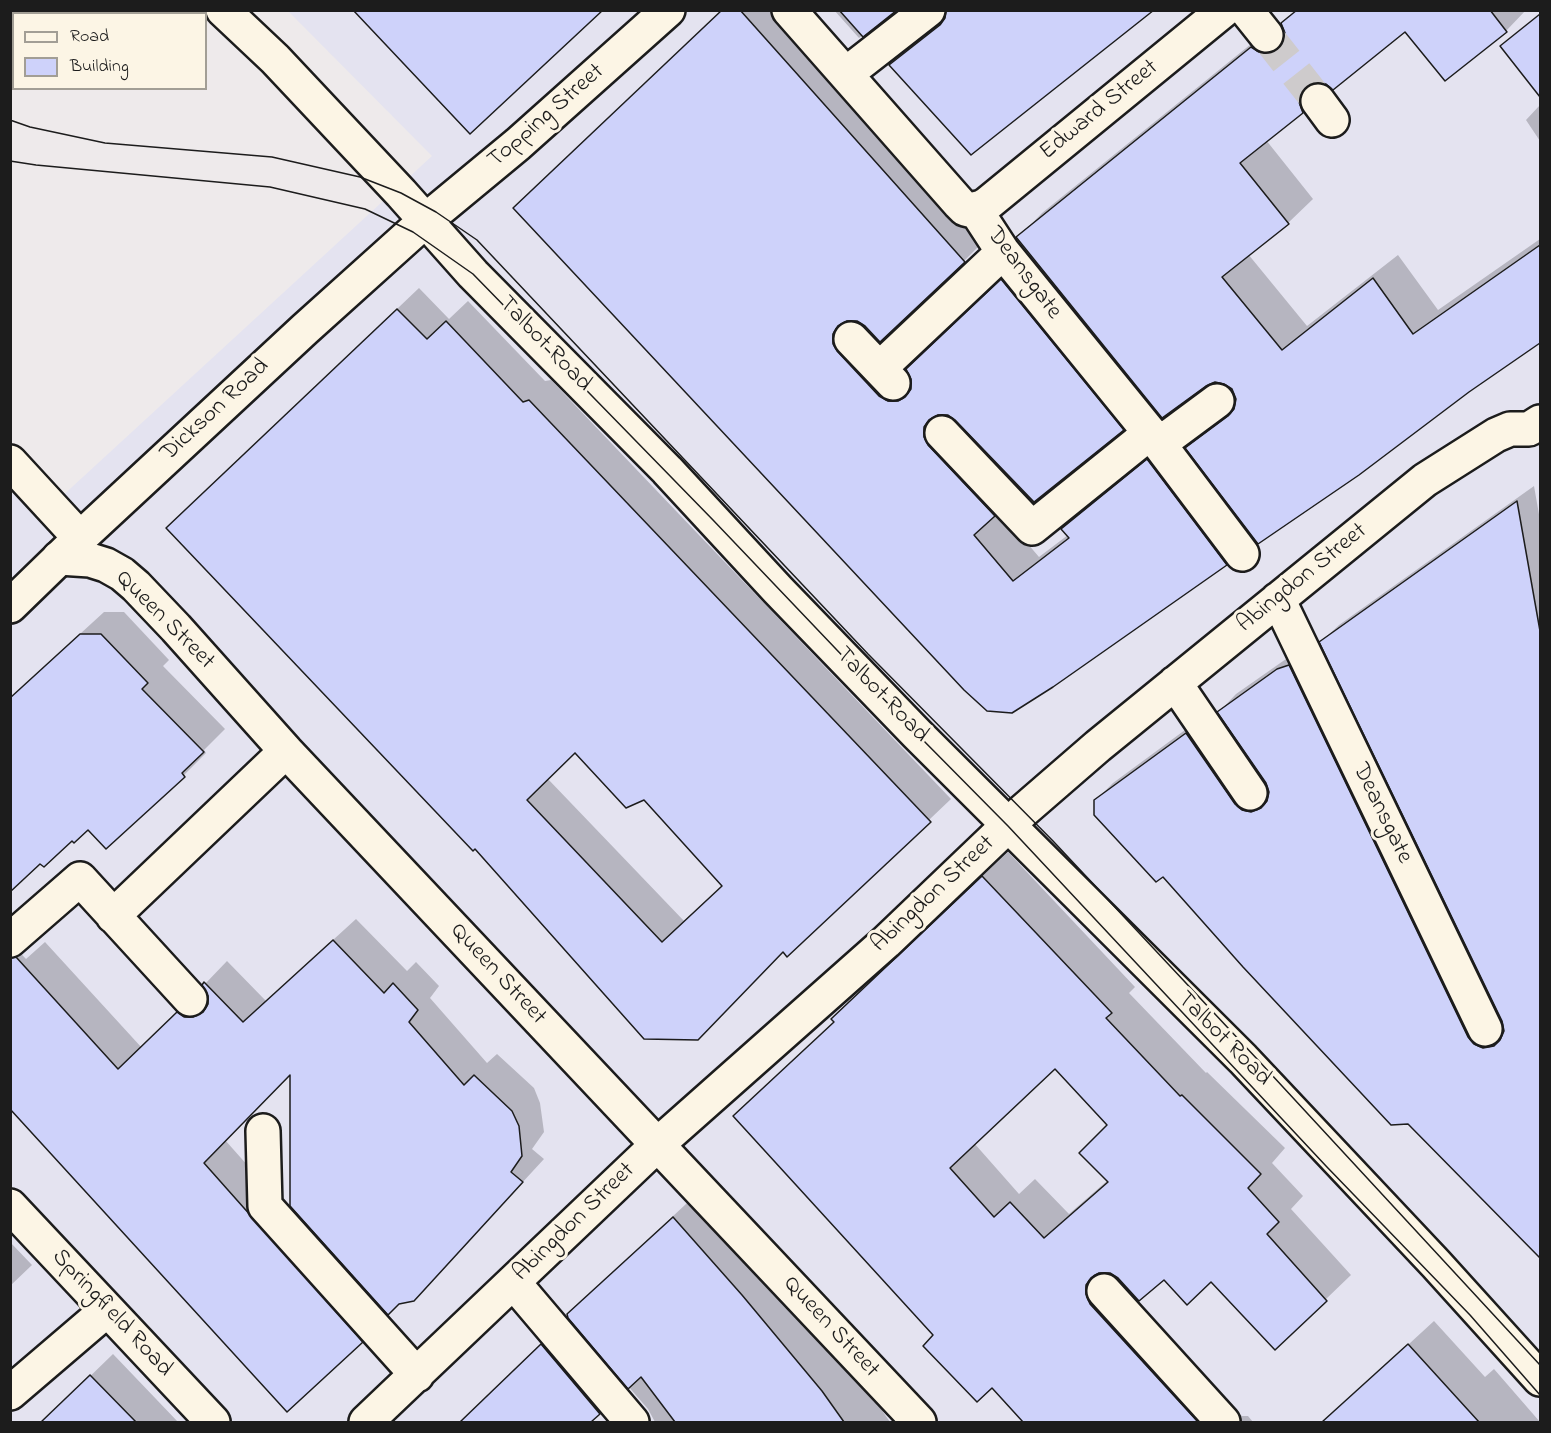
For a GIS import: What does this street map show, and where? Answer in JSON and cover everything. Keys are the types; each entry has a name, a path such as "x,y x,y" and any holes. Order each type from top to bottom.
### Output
{"street":[{"name":"Talbot Road","path":"223,10 275,60 473,274 667,470 794,607 1008,826 1251,1067 1436,1264 1540,1379"},
{"name":"Topping Street","path":"425,221 518,144 668,10"},
{"name":"Deansgate","path":"789,10 959,203 965,209 975,209 1003,252 1155,438 1242,554"},
{"path":"846,74 928,10"},
{"name":"Edward Street","path":"975,209 987,204 1224,10"},
{"path":"1246,10 1266,35"},
{"name":"Dickson Road","path":"10,606 69,548 305,329 425,221"},
{"path":"851,339 887,376 1003,252"},
{"path":"942,433 1032,528 1155,438 1217,401"},
{"name":"Abingdon Street","path":"366,1422 657,1145 886,942 1008,826 1098,746 1425,480 1496,435 1510,429 1537,429"},
{"path":"10,462 69,548"},
{"name":"Queen Street","path":"69,548 122,574 136,586 286,751 919,1422"},
{"name":"Deansgate","path":"1278,598 1485,1029"},
{"path":"1175,683 1250,793"},
{"path":"113,916 286,751"},
{"path":"10,940 80,879 190,999"},
{"path":"263,1131 265,1206 417,1375"},
{"name":"Springfield Road","path":"10,1206 213,1422"},
{"path":"514,1283 632,1422"},
{"path":"1104,1291 1223,1422"},
{"path":"10,1393 107,1310"}],"shaded area":[{"path":"288,11 1540,11 1540,1422 11,1422 10,450 59,499 432,156"}],"building":[{"path":"353,10 603,10 470,134"},
{"path":"722,10 740,10 965,262 880,342 857,321 847,321 838,326 833,334 833,344 837,351 879,396 888,401 898,401 905,397 911,389 911,379 906,369 1001,279 1124,430 1034,502 955,420 948,415 938,415 929,420 924,427 924,437 928,445 995,516 974,535 1013,581 1069,538 1061,529 1147,459 1227,565 1053,687 1012,713 987,711 964,690 513,208"},
{"path":"839,10 897,10 863,37"},
{"path":"946,10 1154,10 971,155 889,65 940,25 945,18"},
{"path":"1297,10 1490,10 1507,32 1445,81 1405,32 1333,90 1326,84 1317,82 1306,86 1299,102 1303,113 1240,163 1289,224 1222,277 1282,350 1373,278 1413,334 1540,245 1540,343 1469,392 1359,475 1258,544 1185,448 1234,409 1236,399 1232,389 1215,382 1162,418 1016,237 1251,47 1268,54 1278,49 1284,41 1285,33 1281,23"},
{"path":"1540,14 1540,97 1500,46"},
{"path":"397,309 427,339 446,321 523,402 529,400 931,822 787,957 783,952 698,1040 644,1039 475,849 473,851 166,528","holes":["575,753 626,808 644,800 722,886 662,942 527,800"]},
{"path":"1517,501 1540,631 1540,1258 1408,1124 1391,1125 1243,967 1163,877 1156,882 1094,815 1094,800 1186,733 1235,804 1242,810 1251,812 1261,808 1267,801 1269,792 1266,783 1217,712 1277,669 1289,665 1468,1037 1474,1044 1483,1048 1494,1046 1504,1031 1502,1021 1319,642"},
{"path":"80,634 101,634 148,683 142,689 204,752 182,773 185,777 106,849 88,830 74,843 72,841 44,867 40,864 10,892 10,698"},
{"path":"982,876 1112,1013 1106,1018 1180,1096 1182,1095 1261,1174 1248,1188 1279,1222 1267,1234 1327,1301 1275,1350 1211,1282 1187,1305 1164,1280 1139,1301 1118,1278 1110,1273 1099,1273 1086,1285 1086,1294 1090,1304 1198,1422 1023,1422 992,1388 977,1402 923,1346 933,1335 733,1116 834,1022 831,1019","holes":["1055,1069 1107,1125 1079,1153 1108,1182 1044,1238 1010,1202 994,1217 950,1168"]},
{"path":"333,940 384,993 393,983 418,1010 409,1022 464,1085 474,1075 512,1111 519,1126 522,1156 511,1172 523,1182 414,1301 399,1304 388,1315 290,1206 290,1075 204,1163 363,1342 287,1412 10,1109 10,958 16,957 118,1069 177,1012 184,1017 193,1017 203,1012 208,1004 208,996 202,985 204,982 243,1022"},
{"path":"673,1217 742,1295 822,1391 844,1422 675,1422 641,1377 628,1389 568,1318 567,1314"},
{"path":"541,1344 600,1414 591,1422 460,1422"},
{"path":"1408,1344 1479,1422 1322,1422"},
{"path":"90,1375 136,1422 41,1422"}],"tunnel":[{"path":"1266,35 1318,101"}],"tram line":[{"path":"10,120 30,127 105,143 272,157 360,177 401,193 436,212 477,240 868,654 1053,841 1540,1365"},
{"path":"10,161 270,187 365,209 413,232 473,274 1008,826 1326,1166 1470,1315 1540,1395"}]}
